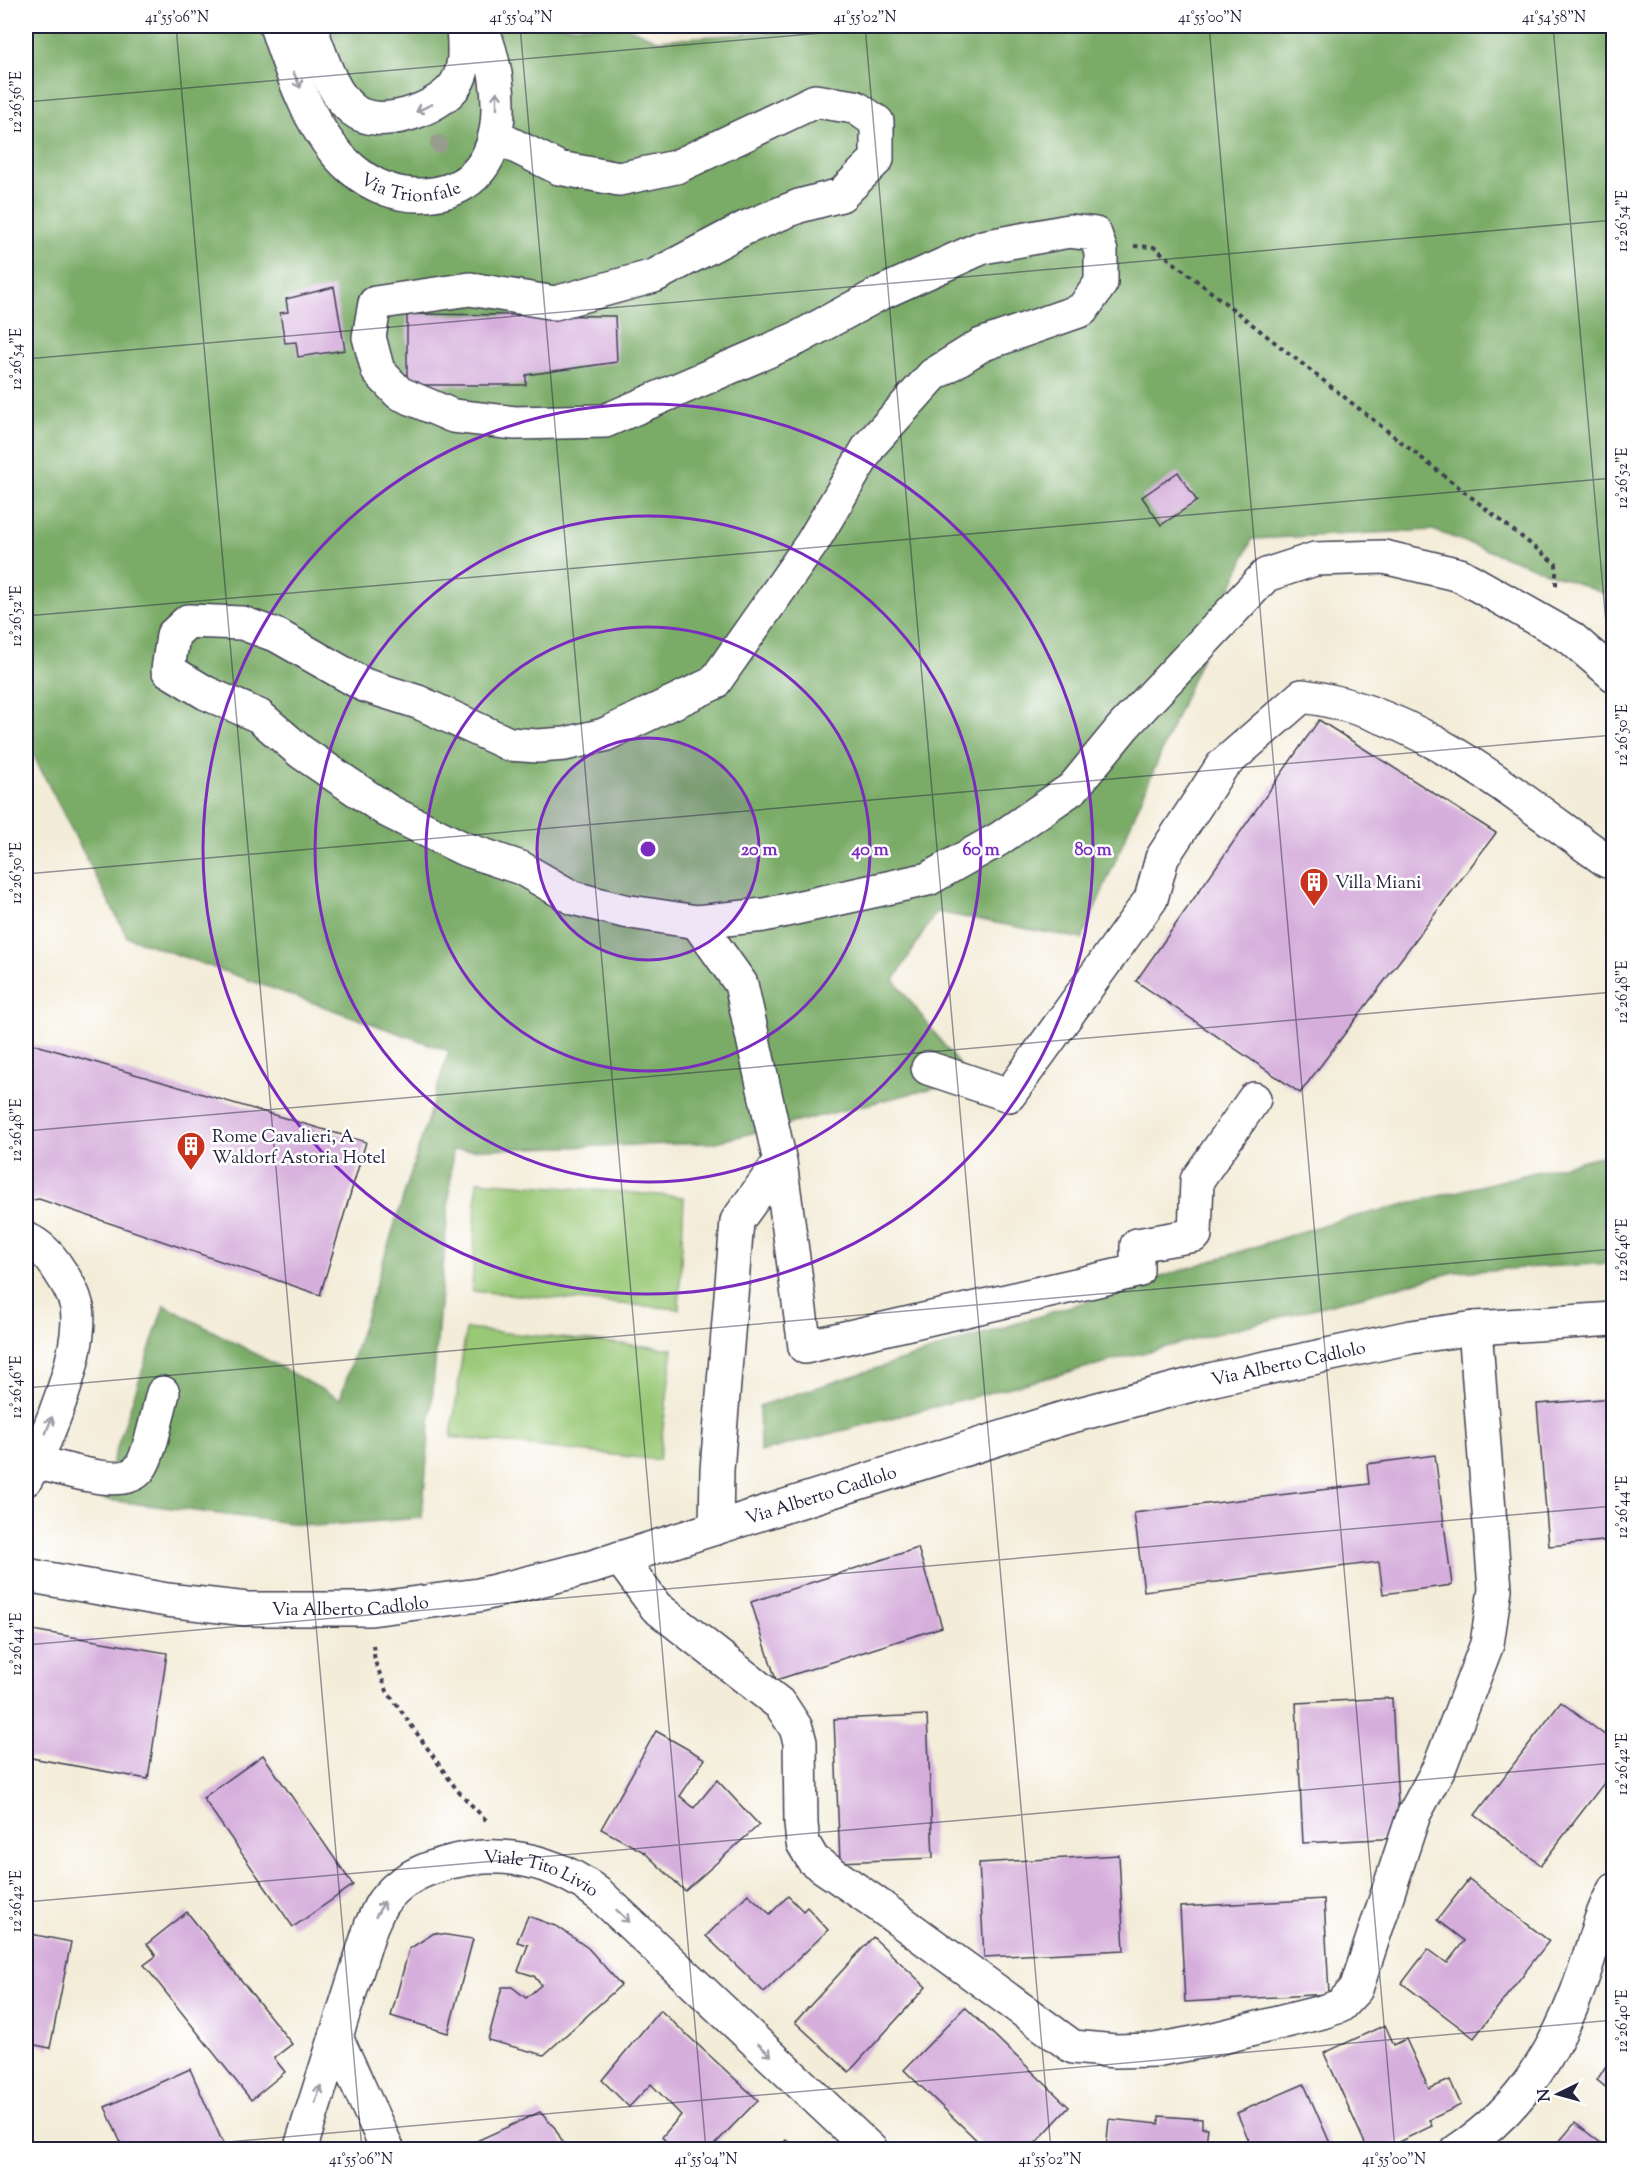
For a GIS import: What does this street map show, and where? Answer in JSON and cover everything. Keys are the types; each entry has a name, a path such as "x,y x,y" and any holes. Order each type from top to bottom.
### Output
{"street":[{"name":"Via Trionfale","path":"276,26 291,68 323,134 351,169 377,186 417,195 440,193 469,181 484,165 495,136 496,71 481,26"},
{"path":"309,26 333,83 345,102 362,115 378,118 401,117 427,107 444,97 457,84 462,69 464,50 462,26"},
{"path":"495,136 559,168 619,179 676,167 815,101 855,107 877,122 877,159 841,195 799,206 745,228 654,276 555,303 470,289 375,303 369,337 378,371 399,393 453,416 515,423 605,421 798,338 879,294 983,248 1069,231 1095,234 1101,252 1101,283 1082,310 981,345 933,375 870,445 812,543 714,683 604,735 565,744 538,746 509,744 418,702 364,685 278,636 242,623 188,621 173,634 168,670 206,693 258,716 301,752 388,811 462,848 521,868 573,898 624,911 697,922 764,915 928,879 999,839 1074,788 1123,727 1266,575 1315,559 1384,557 1460,575 1571,638 1614,675"},
{"path":"928,1068 1009,1095 1151,899 1162,858 1222,766 1302,696 1334,700 1418,732 1498,783 1607,861 1614,853"},
{"path":"697,922 741,984 780,1162 805,1347 1137,1271 1137,1245 1195,1235 1197,1180 1254,1100"},
{"path":"716,1528 717,1470 737,1221 780,1162"},
{"path":"26,1239 49,1257 72,1291 78,1327 74,1355 30,1470 115,1480 132,1476 142,1465 164,1394"},
{"name":"Via Alberto Cadlolo","path":"26,1575 167,1600 247,1609 371,1608 479,1595 620,1558 1064,1418 1125,1402 1351,1348 1475,1328 1614,1319"},
{"path":"620,1558 656,1607 766,1692 789,1715 800,1742 803,1843 813,1860 1073,2048 1115,2051 1155,2050 1210,2040 1323,2012 1340,2006 1356,1989 1414,1814 1440,1766 1487,1644 1495,1589 1475,1328"},
{"name":"Viale Tito Livio","path":"300,2150 371,1926 382,1903 399,1885 419,1871 457,1860 500,1856 522,1859 569,1875 600,1895 871,2150"},
{"path":"1458,2150 1479,2136 1505,2112 1553,2050 1566,2024 1614,1890"},
{"path":"336,2037 388,2150"}],"path":[{"path":"1098,243 1154,247 1557,564 1556,588 1543,622"},
{"path":"371,1608 375,1662 387,1691 457,1790 522,1859"}],"green space":[{"path":"26,26 625,26 657,40 864,26 1613,26 1613,597 1433,530 1252,539 1082,939 936,912 894,980 970,1079 712,1143 453,1150 422,1518 315,1526 100,1499 164,1305 340,1399 449,1051 127,937 26,741"},
{"path":"1613,1153 1613,1263 1455,1272 760,1452 759,1406 1329,1223"},
{"path":"477,1181 684,1197 679,1309 472,1291"},
{"path":"466,1329 673,1349 659,1460 451,1437"}],"building":[{"path":"334,287 345,350 298,357 296,342 285,343 280,313 288,312 286,299"},
{"path":"407,314 615,316 617,362 526,375 526,385 407,385"},
{"path":"1178,472 1197,501 1161,525 1142,497"},
{"name":"Villa Miani","path":"1319,720 1496,833 1300,1093 1136,981"},
{"name":"Rome Cavalieri, A Waldorf Astoria Hotel","path":"26,1042 366,1142 320,1295 39,1199 26,1201"},
{"path":"1614,1398 1614,1540 1549,1546 1537,1404"},
{"path":"1435,1455 1452,1585 1383,1594 1379,1562 1144,1591 1134,1513 1369,1484 1367,1464"},
{"path":"918,1548 942,1627 776,1680 751,1602"},
{"path":"26,1629 167,1653 148,1779 26,1757"},
{"path":"1392,1698 1400,1838 1303,1843 1296,1703"},
{"path":"1561,1702 1614,1742 1614,1770 1541,1865 1475,1815"},
{"path":"927,1715 933,1858 840,1862 834,1719"},
{"path":"656,1731 705,1759 680,1796 694,1808 717,1780 759,1825 685,1891 644,1852 601,1829"},
{"path":"263,1755 353,1885 293,1927 203,1798"},
{"path":"1119,1855 1124,1950 984,1957 979,1863"},
{"path":"1469,1879 1549,1941 1474,2038 1402,1983 1428,1949 1447,1963 1464,1941 1437,1920"},
{"path":"748,1894 770,1914 788,1896 803,1911 807,1907 828,1930 764,1992 706,1936"},
{"path":"1324,1899 1329,1994 1185,2002 1180,1907"},
{"path":"187,1912 292,2044 274,2058 285,2072 251,2100 144,1965 156,1956 147,1944"},
{"path":"528,1916 558,1927 588,1948 621,1985 544,2055 488,2040 502,1987 512,1987 526,1998 541,1985 534,1976 518,1971 528,1945 517,1942"},
{"path":"26,1933 71,1942 50,2048 26,2043"},
{"path":"434,1933 473,1939 448,2033 391,2016 409,1949"},
{"path":"873,1937 926,1987 849,2072 795,2022"},
{"path":"965,2007 1069,2107 1029,2150 987,2150 904,2070"},
{"path":"660,2010 758,2100 709,2150 674,2150 662,2137 681,2115 651,2084 629,2107 602,2080"},
{"path":"1385,2025 1394,2045 1406,2039 1429,2089 1450,2080 1461,2105 1429,2120 1432,2126 1382,2150 1368,2150 1324,2053"},
{"path":"1614,2053 1614,2094 1597,2080"},
{"path":"190,2069 226,2150 124,2150 105,2107"},
{"path":"1304,2084 1333,2150 1253,2150 1237,2113"},
{"path":"540,2112 555,2128 567,2150 457,2150"},
{"path":"1159,2116 1202,2119 1202,2128 1208,2128 1205,2150 1106,2150 1109,2119 1159,2124"},
{"path":"1575,2123 1610,2150 1552,2150"},
{"path":"786,2140 798,2150 776,2150"}],"place":[{"name":"Villa Miani","path":"1314,908"},
{"name":"Rome Cavalieri, A Waldorf Astoria Hotel","path":"191,1172"}]}
